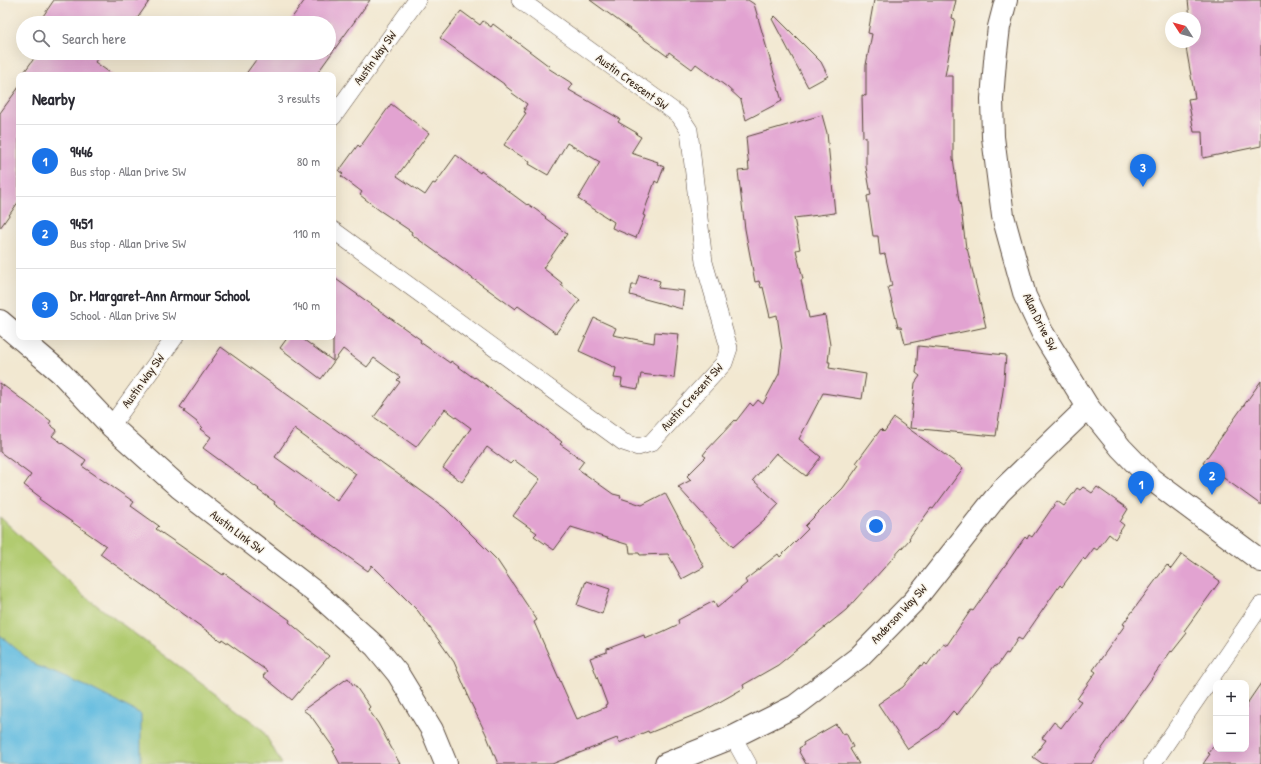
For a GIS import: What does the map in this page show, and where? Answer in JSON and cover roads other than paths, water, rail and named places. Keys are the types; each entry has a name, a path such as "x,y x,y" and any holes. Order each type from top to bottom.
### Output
{"street":[{"name":"Austin Way SW","path":"336,113 417,0"},
{"name":"Austin Crescent SW","path":"336,232 623,442 638,447 650,443 724,363 729,348 704,262 689,130 678,115 520,0"},
{"name":"Allan Drive SW","path":"1006,0 999,27 996,54 992,99 993,137 1003,216 1026,296 1042,332 1088,407 1120,448 1151,479 1261,561"},
{"name":"Austin Link SW","path":"0,321 16,335"},
{"name":"Austin Link SW","path":"22,340 60,372 111,426 180,488 316,593 375,646 406,686 432,730 446,764"},
{"name":"Austin Way SW","path":"111,426 172,340"},
{"name":"Anderson Way SW","path":"666,764 733,737 795,706 859,657 914,601 1000,492 1088,407"},
{"path":"1152,764 1261,605"},
{"path":"733,737 748,764"}],"water":[{"path":"0,635 35,665 88,687 141,714 141,764 0,764"}],"place":[{"name":"Dr. Margaret-Ann Armour School","path":"1143,187"},
{"name":"9451","path":"1212,495"},
{"name":"9446","path":"1141,504"}]}
